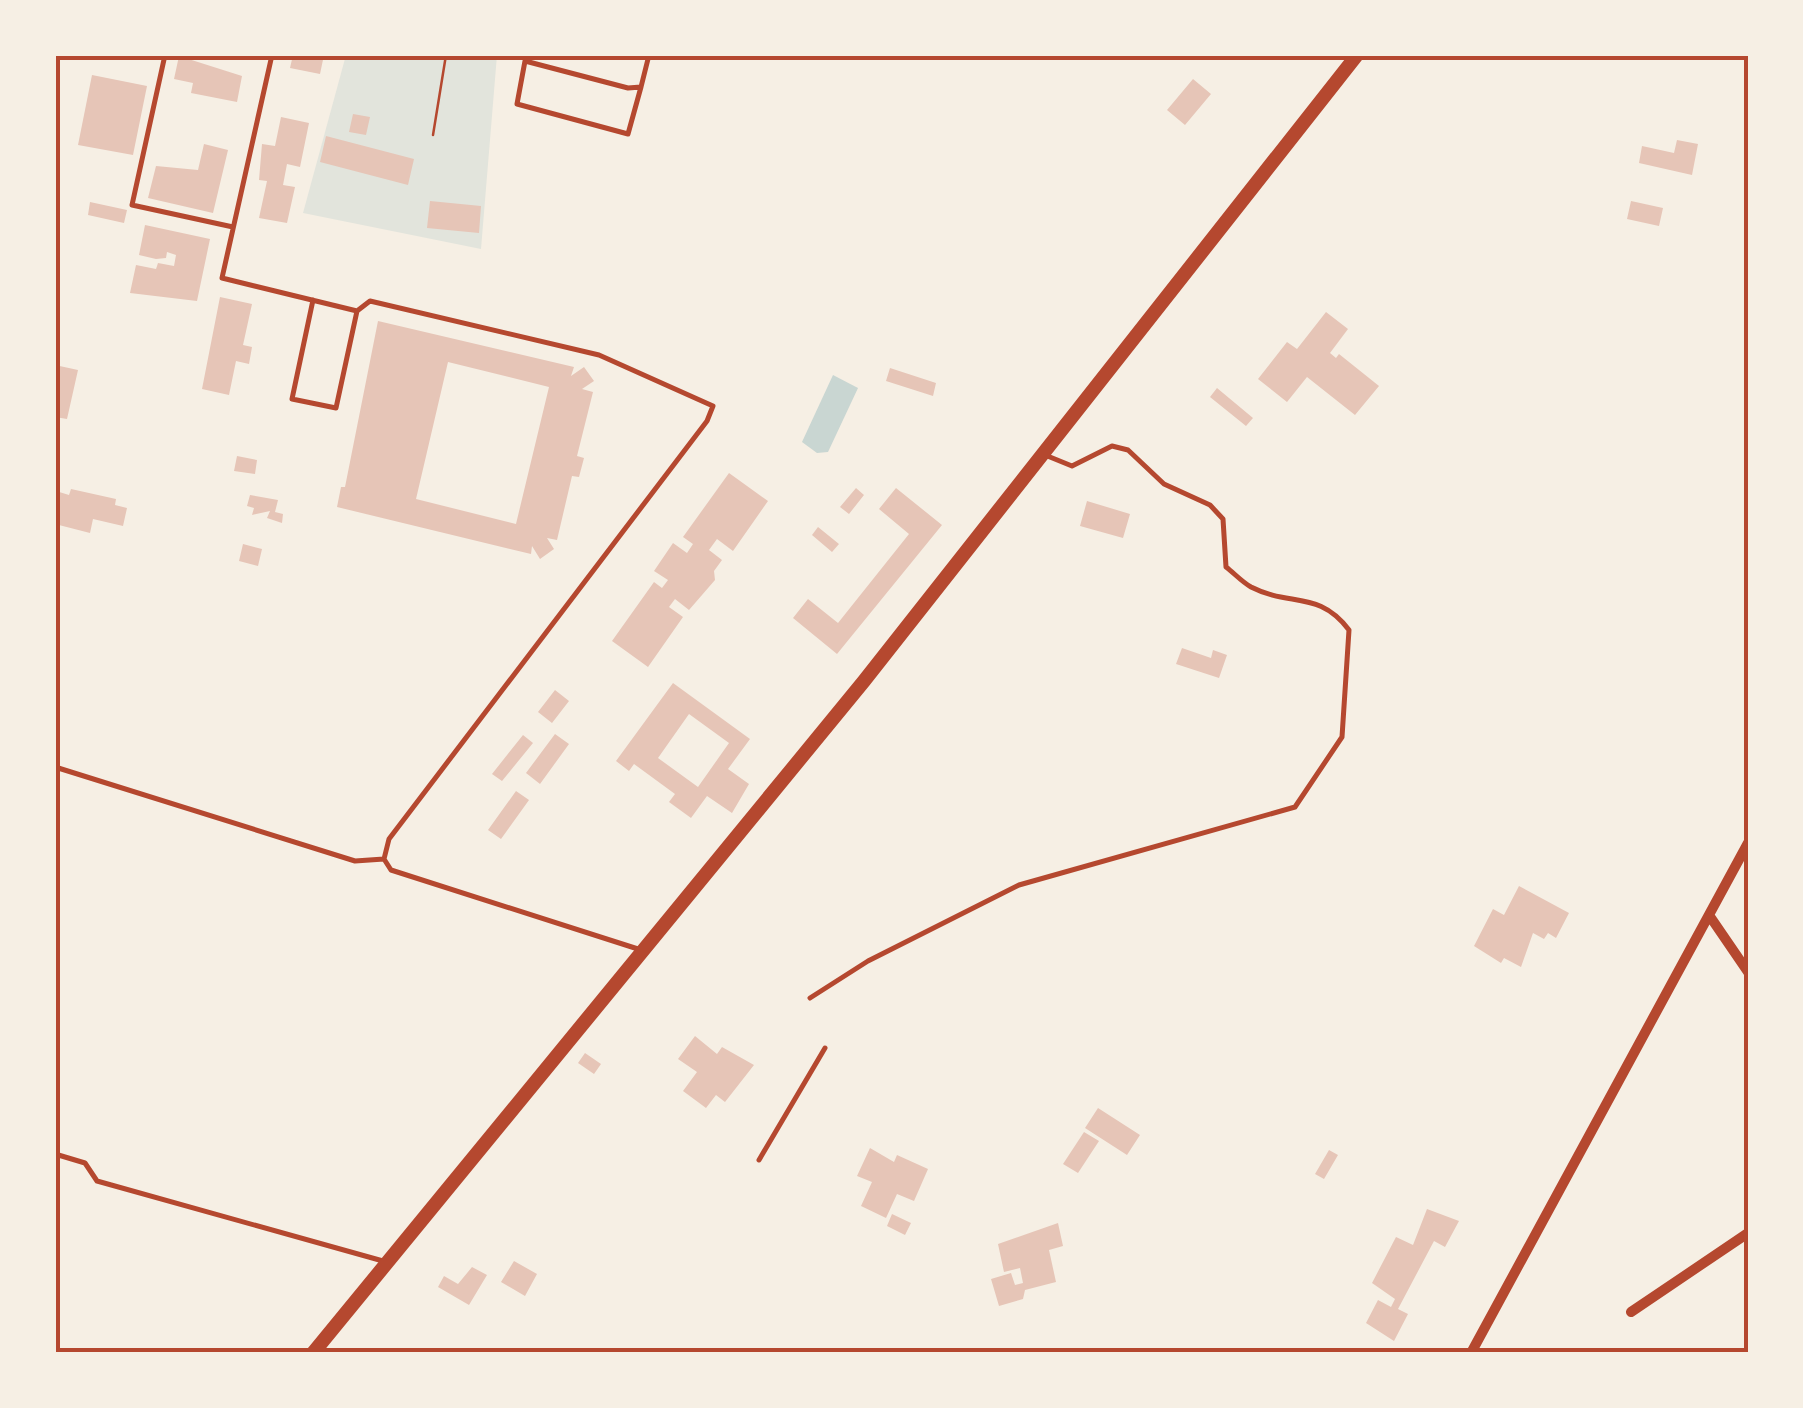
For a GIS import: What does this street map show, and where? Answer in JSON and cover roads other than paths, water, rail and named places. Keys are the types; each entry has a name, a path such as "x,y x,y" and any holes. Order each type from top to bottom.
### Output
{"main road":[{"path":"313,1353 864,680 1357,55"}],"street":[{"path":"1471,1353 1748,843"},
{"path":"1709,914 1748,972"},
{"path":"1631,1312 1748,1233"}],"lane":[{"path":"165,55 132,205 232,227"},
{"path":"272,55 222,278 357,311"},
{"path":"640,86 628,88 525,61 517,104 628,134 649,55"},
{"path":"312,300 292,399 336,408 357,311 370,301 599,355 713,406 707,421 388,840 384,858 391,870 641,950"},
{"path":"810,998 868,960 1019,885 1295,807 1342,737 1349,630 1336,612 1318,602 1251,587 1226,567 1223,519 1210,505 1164,484 1128,450 1112,446 1072,466 1042,454"},
{"path":"55,767 356,861 384,858"},
{"path":"759,1160 825,1048"},
{"path":"55,1154 85,1163 97,1180 386,1262"}]}
